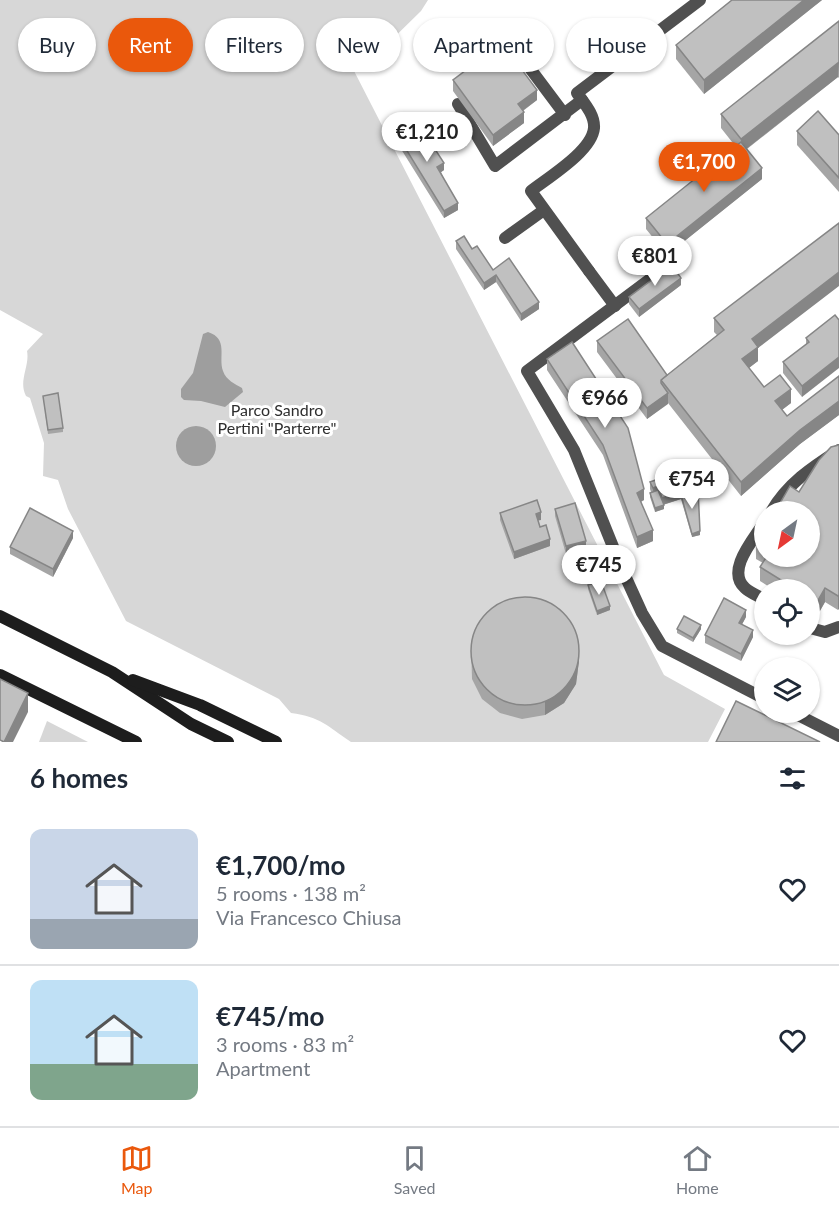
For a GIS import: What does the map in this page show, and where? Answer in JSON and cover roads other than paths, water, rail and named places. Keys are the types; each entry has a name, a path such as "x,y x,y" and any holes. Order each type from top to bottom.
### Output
{"main road":[{"path":"0,616 112,672 201,705 276,742"},
{"path":"112,672 191,724 228,742"},
{"path":"0,675 132,741"}],"street":[{"path":"615,306 531,191 587,146 594,128 592,116 577,93 700,0"},
{"path":"533,72 565,115"},
{"path":"458,104 495,166 582,100"},
{"path":"505,238 544,210"},
{"path":"677,259 527,371 574,450 626,578 642,613 662,646 754,693"},
{"path":"778,501 782,494 815,465 839,450"},
{"path":"754,539 739,564 738,577 744,587 754,593"},
{"path":"820,631 825,632 839,627"},
{"path":"814,723 839,736"}],"park label":[{"name":"Parco Sandro Pertini \"Parterre\"","path":"277,419"}]}
